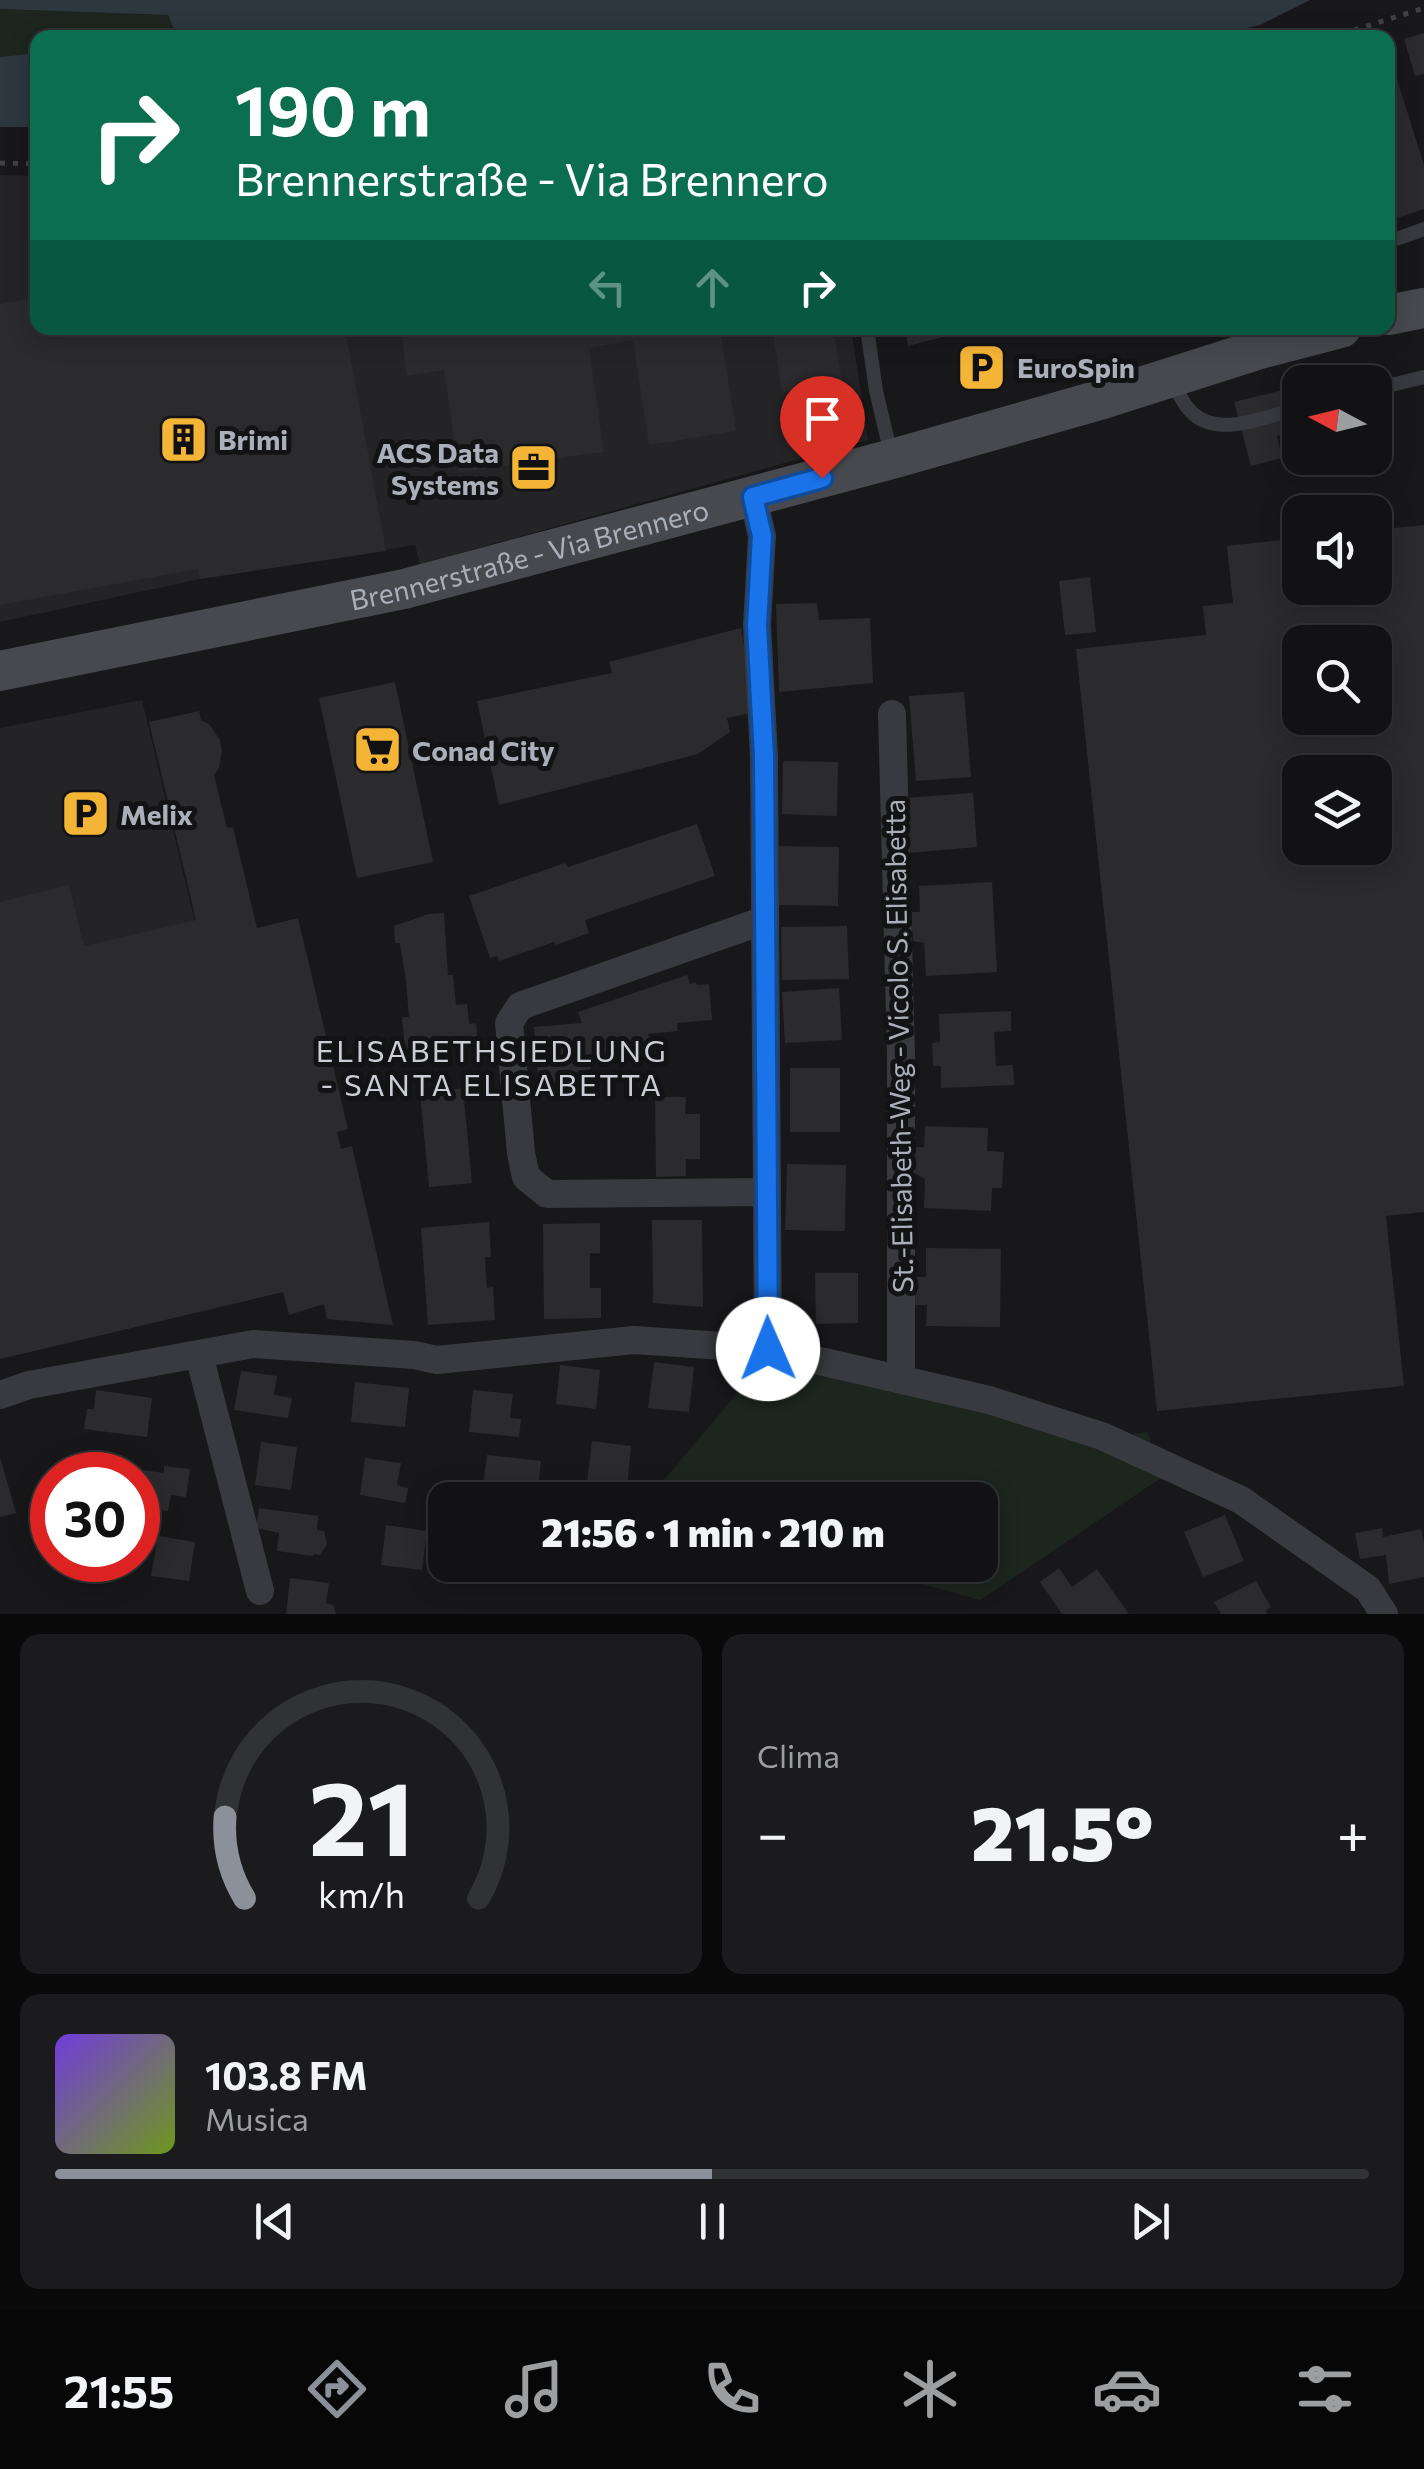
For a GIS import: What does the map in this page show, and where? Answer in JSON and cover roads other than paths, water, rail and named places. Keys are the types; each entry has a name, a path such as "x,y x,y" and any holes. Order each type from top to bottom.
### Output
{"main road":[{"path":"1395,313 1424,308"},
{"name":"Brennerstraße - Via Brennero","path":"0,671 404,589 892,459 1171,378 1258,344 1305,335"}],"street":[{"path":"753,497 762,536 757,625 764,756 768,1349"},
{"name":"St.-Elisabeth-Weg - Vicolo S. Elisabetta","path":"892,714 901,1054 901,1379"},
{"path":"765,920 520,1006 509,1023 526,1177 547,1194 766,1192"},
{"path":"0,1395 29,1385 253,1344 437,1360 634,1340 768,1349 989,1400 1102,1436 1241,1500 1368,1589 1384,1614"},
{"path":"199,1355 260,1591"}],"lane":[{"path":"1395,239 1424,229"},
{"path":"868,335 892,459"},
{"path":"1392,385 1424,377"},
{"path":"1171,378 1188,409 1207,424 1231,425 1282,412"}],"place":[{"name":"EuroSpin","path":"982,367"},
{"name":"Brimi","path":"183,439"},
{"name":"ACS Data Systems","path":"534,468"},
{"name":"Conad City","path":"377,750"},
{"name":"Melix","path":"85,814"}],"district":[{"name":"ELISABETHSIEDLUNG - SANTA ELISABETTA","path":"492,1066"}]}
